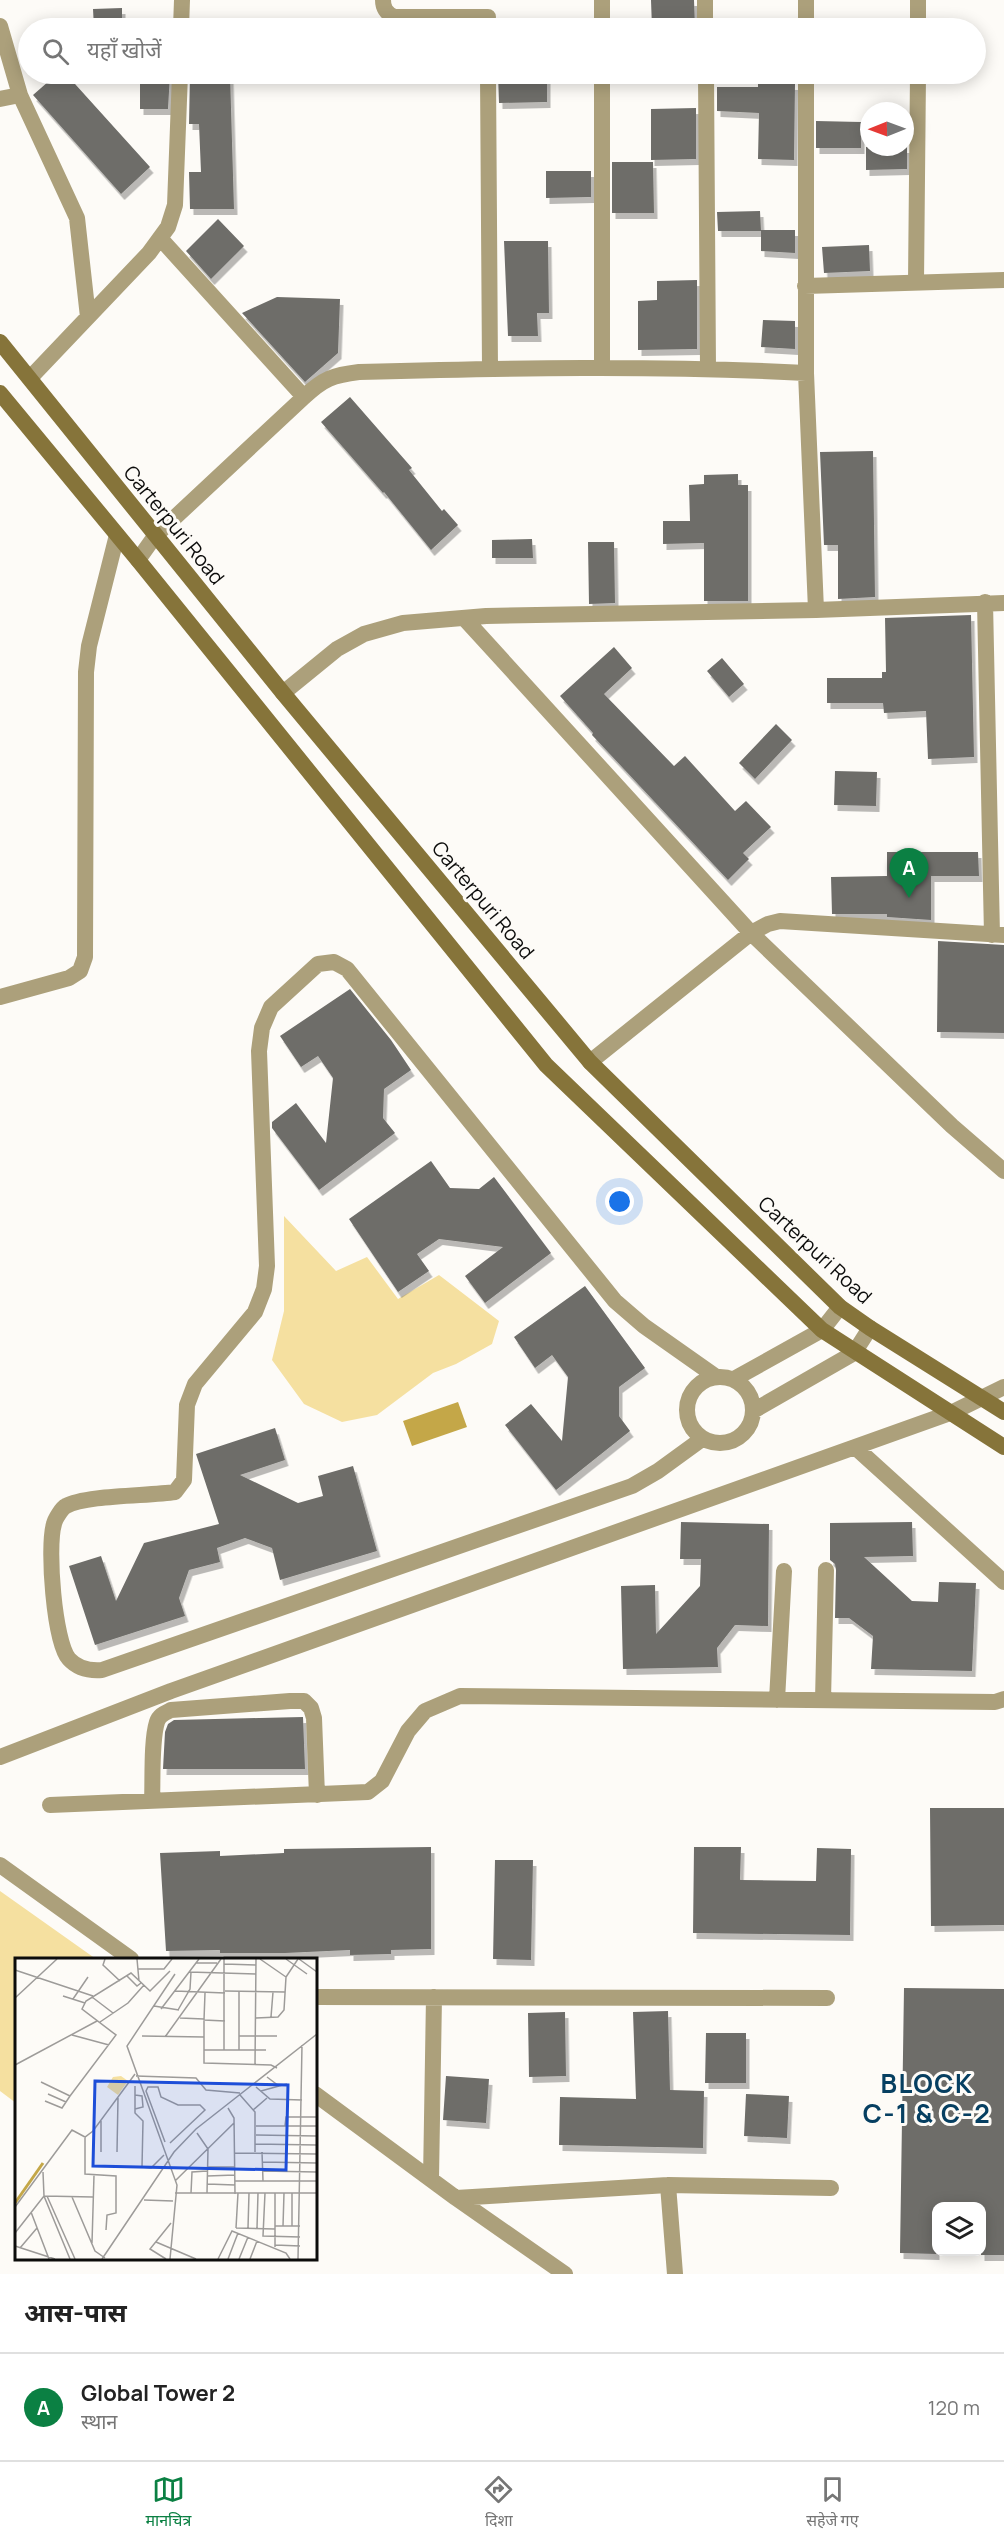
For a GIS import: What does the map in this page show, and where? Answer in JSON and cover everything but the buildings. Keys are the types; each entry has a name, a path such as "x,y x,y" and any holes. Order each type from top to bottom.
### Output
{"main road":[{"name":"Carterpuri Road","path":"0,342 31,377 155,536 590,1062 840,1307 1004,1412"},
{"path":"0,393 546,1065 822,1330 854,1353 1004,1447"}],"street":[{"path":"181,18 182,0"},
{"path":"383,0 383,6 388,14 393,17 409,18"},
{"path":"488,0 488,18"},
{"path":"602,0 602,18"},
{"path":"705,0 705,18"},
{"path":"806,0 806,18"},
{"path":"918,0 918,18"},
{"path":"0,26 20,95 77,218 88,317"},
{"path":"31,377 168,227 175,205 180,84"},
{"path":"488,84 490,369"},
{"path":"602,84 602,367"},
{"path":"706,84 708,368"},
{"path":"806,84 806,373 816,610"},
{"path":"916,282 918,84"},
{"path":"0,99 20,95"},
{"path":"159,238 304,396"},
{"path":"805,286 1004,280"},
{"path":"138,560 155,536 304,396 320,382 336,375 359,372 602,367 708,368 806,373"},
{"path":"0,997 69,978 80,970 85,957 86,672 89,646 117,535"},
{"path":"590,1062 751,933 768,924 780,921 998,935 985,602"},
{"path":"284,693 337,649 364,634 403,623 464,618 1004,603"},
{"path":"464,618 751,933 952,1126 1004,1171"},
{"path":"702,1439 658,1471 632,1486 102,1670 87,1671 69,1659 61,1644 50,1554 54,1523 65,1506 82,1501 176,1492 184,1480 187,1405 195,1384 255,1312 264,1289 267,1266 259,1051 262,1028 271,1007 318,964 334,962 347,969 615,1301 644,1326 716,1376 734,1379 748,1392 753,1412 746,1430 731,1442 711,1443 702,1439 689,1423 687,1403 697,1385 716,1376"},
{"path":"734,1379 822,1330 840,1307"},
{"path":"753,1412 854,1353 870,1328"},
{"path":"0,1757 171,1691 953,1413 1004,1387"},
{"path":"855,1447 1004,1582"},
{"path":"822,1700 826,1570"},
{"path":"777,1700 784,1571"},
{"path":"50,1805 368,1792 382,1781 408,1731 425,1711 460,1696 994,1702 1004,1699"},
{"path":"153,1801 155,1736 157,1722 162,1714 171,1710 290,1701 304,1701 311,1708 314,1718 317,1795"},
{"path":"0,1865 130,1958"},
{"path":"316,1997 826,1998"},
{"path":"431,2179 434,1997"},
{"path":"316,2095 456,2198 566,2274"},
{"path":"456,2198 668,2185 831,2188"},
{"path":"668,2185 675,2274"}],"shaded area":[{"path":"284,1216 336,1271 367,1257 398,1299 439,1275 499,1321 492,1344 456,1364 433,1373 377,1415 342,1422 304,1404 272,1360 284,1311"},
{"path":"458,1402 467,1427 412,1446 403,1421"},
{"path":"0,1891 95,1958 15,1958 15,2102 0,2091"}],"place":[{"name":"Global Tower 2","path":"909,898"}],"district":[{"name":"BLOCK C-1 & C-2","path":"927,2099"}]}
